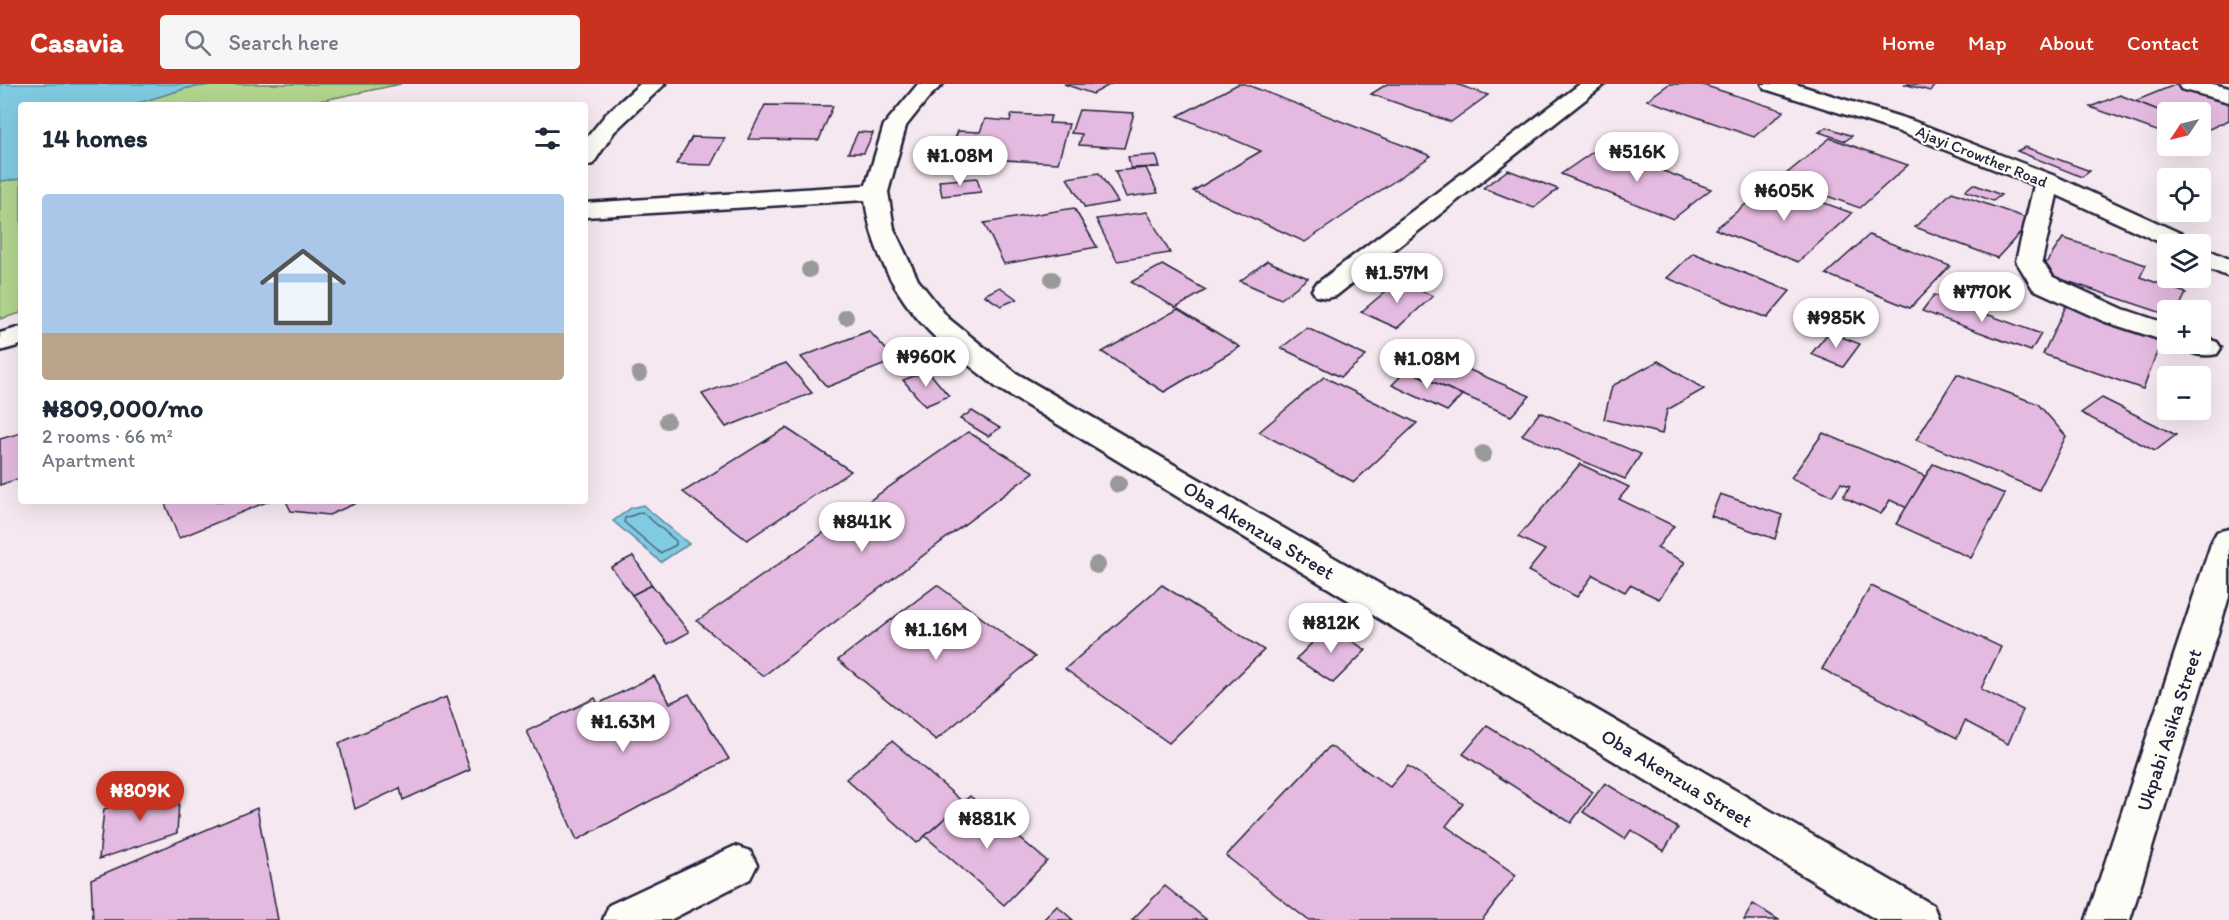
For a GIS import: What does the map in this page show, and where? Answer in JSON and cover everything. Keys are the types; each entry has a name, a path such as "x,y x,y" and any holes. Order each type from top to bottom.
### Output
{"street":[{"path":"588,153 595,139 632,100 654,84"},
{"name":"Oba Akenzua Street","path":"932,84 921,92 895,124 876,192 880,229 905,282 938,324 1006,380 1917,920"},
{"path":"1326,290 1594,84"},
{"name":"Ajayi Crowther Road","path":"1773,84 1905,126 2046,181 2162,234"},
{"path":"2189,84 2229,94"},
{"path":"2046,181 2044,202 2029,261 2043,283 2113,315 2157,330"},
{"path":"588,210 876,192"},
{"path":"2211,260 2229,269"},
{"path":"0,342 18,337"},
{"name":"Ukpabi Asika Street","path":"2108,920 2229,541"},
{"path":"625,920 735,865"}],"green space":[{"path":"217,84 401,84 314,102 142,102 187,88"},
{"path":"18,179 18,314 0,319 0,181"}],"water":[{"path":"0,84 217,84 187,88 142,102 18,102 18,179 0,181"},
{"path":"643,505 689,544 661,562 613,521 631,508"}],"building":[{"path":"1064,84 1111,84 1093,94"},
{"path":"1238,84 1245,84 1431,156 1305,242 1193,191 1261,151 1178,116"},
{"path":"1387,84 1456,84 1488,95 1451,122 1371,94"},
{"path":"1669,84 1700,84 1784,111 1754,137 1647,100"},
{"path":"1904,84 1936,84 1930,91"},
{"path":"2177,84 2195,84 2229,97 2229,120 2211,128 2211,102 2157,102 2157,110 2135,101"},
{"path":"2120,95 2157,110 2157,131 2090,107"},
{"path":"765,105 833,106 819,140 748,139"},
{"path":"1079,110 1134,113 1124,148 1079,145 1082,134 1071,133"},
{"path":"1012,114 1051,116 1049,123 1069,124 1058,163 970,158 974,148 952,146 958,131 980,132 985,119 1010,121"},
{"path":"1827,127 1852,136 1845,141 1819,132"},
{"path":"858,132 873,133 864,153 848,153"},
{"path":"692,137 725,138 711,165 676,164"},
{"path":"1830,138 1908,165 1860,208 1780,179"},
{"path":"1600,147 1711,189 1673,219 1561,174"},
{"path":"2025,147 2090,171 2082,177 2017,151"},
{"path":"1156,155 1160,167 1131,168 1128,157"},
{"path":"1146,168 1158,193 1126,197 1115,171"},
{"path":"1508,170 1558,189 1534,208 1483,188"},
{"path":"1099,173 1118,202 1085,208 1067,178"},
{"path":"977,178 981,192 942,196 939,181"},
{"path":"1771,184 1852,213 1798,262 1715,229"},
{"path":"1973,184 2001,195 1993,201 1965,191"},
{"path":"1952,192 2032,220 1997,258 1915,227"},
{"path":"1074,208 1097,247 1004,264 984,223"},
{"path":"1147,212 1170,253 1117,261 1096,219"},
{"path":"1869,235 1950,266 1910,308 1826,274"},
{"path":"2063,238 2146,265 2140,277 2157,283 2157,288 2172,288 2186,293 2183,300 2157,300 2157,311 2040,272"},
{"path":"1693,253 1790,291 1767,318 1667,278"},
{"path":"1267,261 1308,278 1281,299 1240,281"},
{"path":"1162,265 1206,290 1176,308 1131,282"},
{"path":"1398,281 1433,296 1397,328 1361,312"},
{"path":"1000,287 1017,299 1001,306 984,295"},
{"path":"1934,295 2041,334 2031,351 1922,311"},
{"path":"2067,304 2157,334 2157,352 2143,389 2043,354"},
{"path":"1178,309 1240,347 1164,392 1102,352"},
{"path":"1307,328 1366,356 1341,377 1281,348"},
{"path":"869,331 896,360 827,387 801,357"},
{"path":"1829,332 1860,344 1843,367 1811,354"},
{"path":"1428,352 1530,396 1511,416 1408,371"},
{"path":"1658,361 1704,389 1667,410 1662,434 1604,419 1612,386"},
{"path":"786,363 812,393 726,427 702,394"},
{"path":"1407,370 1462,395 1447,411 1392,385"},
{"path":"928,371 949,396 925,406 903,380"},
{"path":"1957,374 2038,404 2066,436 2039,490 1916,440"},
{"path":"1324,377 1417,423 1354,482 1259,432"},
{"path":"2102,398 2176,435 2155,451 2081,413"},
{"path":"972,411 1000,428 988,436 960,419"},
{"path":"1540,412 1641,454 1625,479 1522,435"},
{"path":"786,428 851,471 747,540 683,492"},
{"path":"968,432 1034,472 763,676 697,621"},
{"path":"1823,433 1925,476 1907,508 1890,500 1881,514 1843,497 1850,486 1841,483 1832,496 1791,478"},
{"path":"18,434 18,479 0,485 0,439"},
{"path":"1580,464 1629,487 1619,499 1674,526 1657,548 1685,562 1659,599 1630,585 1625,592 1593,575 1577,597 1528,571 1545,550 1518,537"},
{"path":"1933,464 2005,494 1971,558 1896,524"},
{"path":"1720,494 1782,515 1775,539 1711,516"},
{"path":"165,504 262,504 179,538"},
{"path":"288,504 354,504 329,515 291,511"},
{"path":"633,556 652,585 632,595 611,567"},
{"path":"652,585 689,632 668,644 632,595"},
{"path":"937,585 1035,657 936,740 838,660"},
{"path":"1162,585 1264,650 1169,743 1065,669"},
{"path":"1871,586 2001,647 1981,689 2023,710 2008,744 1965,721 1957,738 1822,669"},
{"path":"1329,626 1366,650 1333,683 1296,659"},
{"path":"654,676 670,703 689,694 729,759 577,840 527,731 595,698 598,704"},
{"path":"446,697 470,770 403,800 400,788 355,809 339,743"},
{"path":"1487,726 1593,792 1571,823 1463,754"},
{"path":"892,741 963,802 917,843 846,779"},
{"path":"1330,746 1390,787 1408,766 1463,804 1446,826 1516,875 1482,920 1308,920 1226,856"},
{"path":"1605,783 1678,828 1664,851 1631,830 1625,839 1583,812"},
{"path":"180,785 177,833 99,859 104,809"},
{"path":"970,796 1047,861 1004,905 925,836"},
{"path":"257,808 278,920 93,920 91,879"},
{"path":"1165,886 1207,920 1132,920"},
{"path":"1753,904 1779,920 1744,920"},
{"path":"1057,906 1073,920 1043,920"}]}
